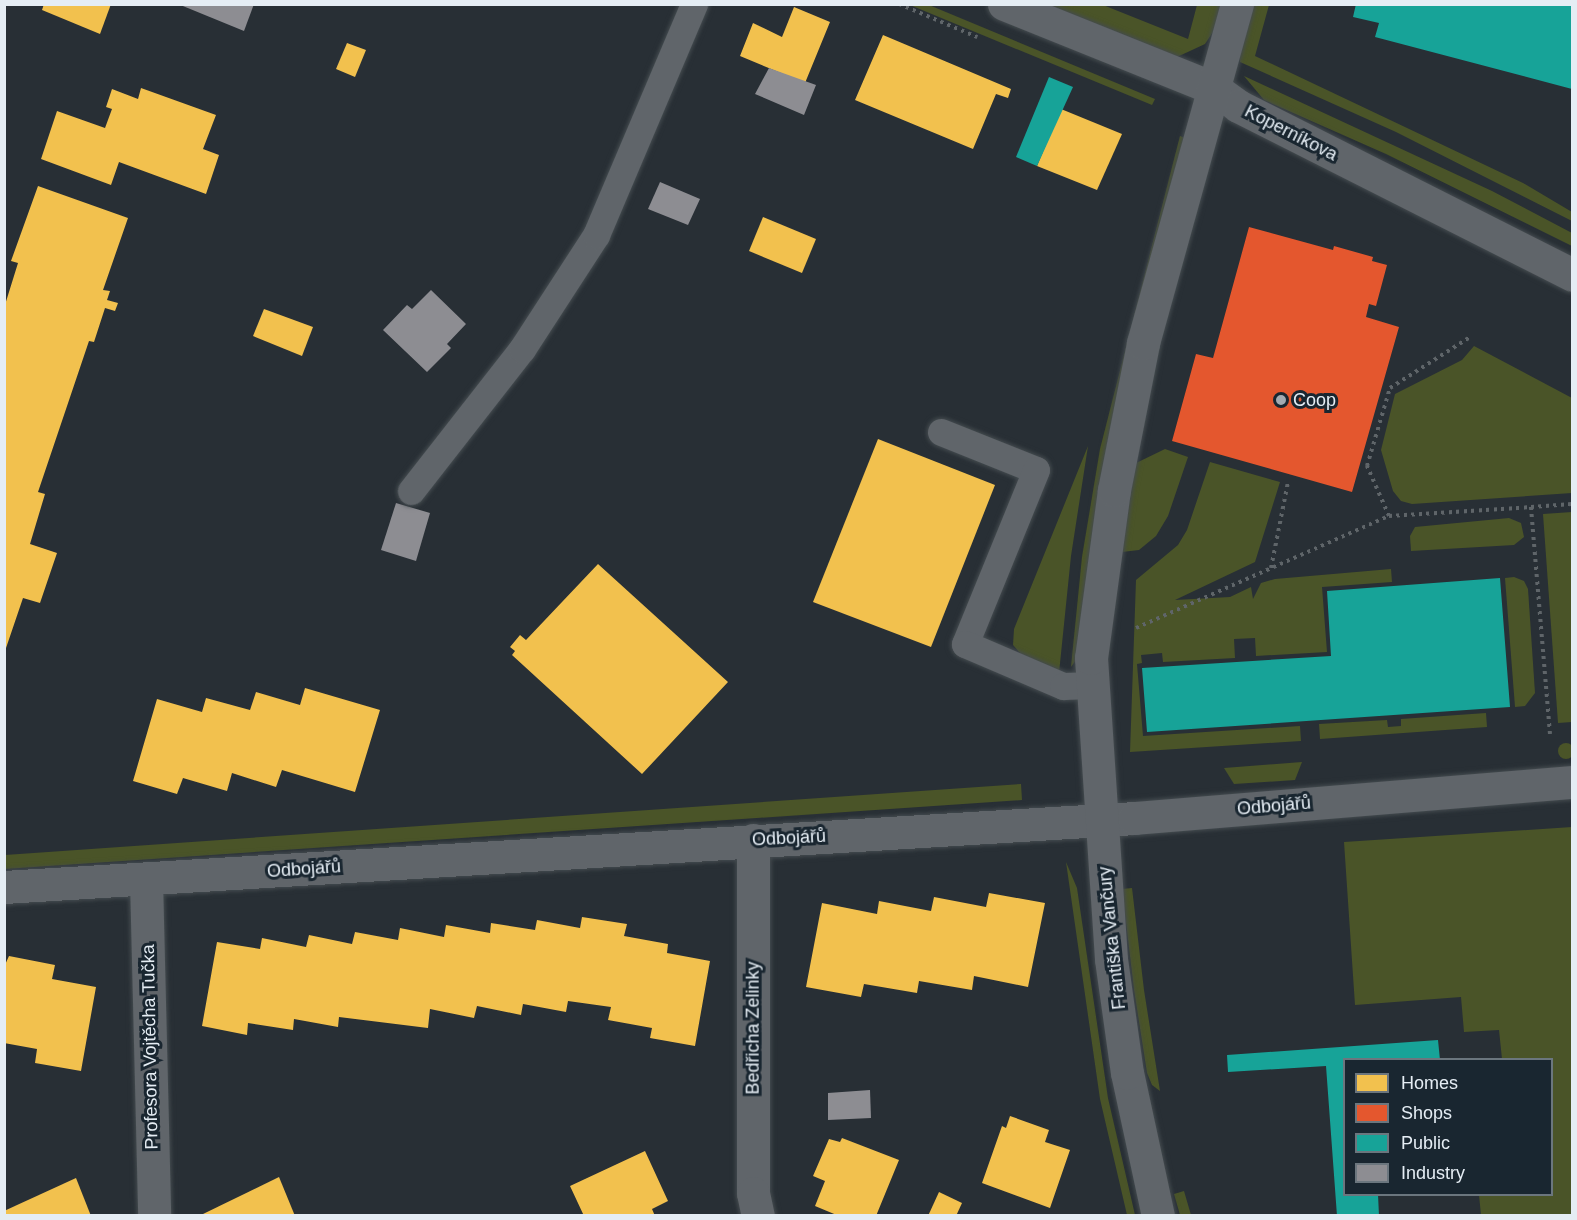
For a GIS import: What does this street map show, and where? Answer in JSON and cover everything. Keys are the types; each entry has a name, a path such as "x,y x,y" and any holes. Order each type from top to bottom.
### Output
{"street":[{"name":"Koperníkova","path":"1004,4 1215,89 1238,106 1572,275"},
{"name":"Františka Vančury","path":"1158,1215 1127,1073 1111,959 1099,820 1092,671 1114,490 1143,343 1237,4"},
{"name":"Odbojářů","path":"4,887 1099,820 1572,782"},
{"name":"Bedřicha Zelinky","path":"753,840 753,1193 758,1215"},
{"name":"Profesora Vojtěcha Tučka","path":"146,879 154,1215"}],"lane":[{"path":"411,491 522,349 596,235 694,4"},
{"path":"941,432 1036,470 965,644 1063,686 1092,671"}],"path":[{"path":"1389,516 1366,466 1390,388 1470,337"},
{"path":"1271,569 1288,482"},
{"path":"1125,633 1389,516 1572,504"},
{"path":"1531,507 1550,734"}],"green space":[{"path":"910,5 929,5 1155,99 1152,105"},
{"path":"1042,5 1103,5 1188,39 1197,5 1222,5 1217,26 1205,44 1177,57"},
{"path":"1248,5 1269,5 1255,56 1523,183 1572,212 1572,221 1396,132 1240,62 1238,43"},
{"path":"1244,76 1492,191 1572,233 1572,246 1386,154 1264,100"},
{"path":"1180,136 1185,138 1081,653 1071,667 1082,557 1100,449"},
{"path":"1474,346 1572,398 1572,493 1412,504 1401,501 1393,491 1381,450 1395,394 1462,360"},
{"path":"1088,446 1071,556 1059,673 1026,660 1013,645 1014,629"},
{"path":"1165,449 1188,457 1168,516 1156,536 1139,550 1122,552 1116,543 1132,465"},
{"path":"1210,462 1280,482 1255,562 1175,600 1230,597 1251,587 1253,599 1261,583 1275,579 1391,569 1392,582 1322,587 1327,652 1256,656 1255,638 1234,639 1235,658 1163,662 1162,653 1141,655 1142,663 1137,664 1143,736 1300,726 1301,741 1130,752 1136,580 1178,545 1187,530"},
{"path":"1572,512 1572,722 1558,723 1543,514"},
{"path":"1509,518 1521,523 1524,537 1514,545 1411,551 1410,536 1415,527"},
{"path":"1514,577 1524,581 1528,589 1535,693 1525,706 1515,707 1505,578"},
{"path":"1486,713 1487,727 1320,739 1319,724 1387,720 1388,727 1401,726 1401,719"},
{"path":"1563,743 1569,743 1574,751 1572,757 1563,759 1558,754 1558,748"},
{"path":"1302,762 1295,780 1234,784 1224,768"},
{"path":"1021,784 1022,800 5,869 5,855"},
{"path":"1572,827 1572,1215 1481,1215 1479,1196 1553,1196 1553,1058 1502,1058 1499,1030 1464,1032 1461,997 1355,1005 1344,842"},
{"path":"1066,862 1077,888 1108,1098 1135,1215 1127,1215 1100,1099"},
{"path":"1132,888 1144,990 1160,1091 1152,1085 1147,1073 1134,990 1122,889"},
{"path":"1184,1191 1191,1215 1180,1215 1174,1194"}],"building: Homes":[{"path":"44,4 111,4 100,34 42,10"},
{"path":"794,7 830,22 805,83 740,56 753,23 782,37"},
{"path":"883,35 1011,89 1008,98 996,94 973,149 855,100"},
{"path":"347,43 366,50 355,77 336,69"},
{"path":"141,88 216,115 203,149 219,155 206,194 119,162 111,185 41,159 57,111 105,128 112,109 106,107 112,89 138,99"},
{"path":"1061,109 1122,134 1097,190 1037,166"},
{"path":"38,186 128,218 103,290 110,291 107,300 118,303 115,311 105,308 94,342 89,341 38,492 45,494 30,544 57,553 40,603 23,598 5,651 4,308 18,263 11,261"},
{"path":"763,217 816,239 802,273 749,251"},
{"path":"264,309 313,327 302,356 253,336"},
{"path":"878,439 995,485 931,647 813,602"},
{"path":"598,564 728,682 642,774 512,655 515,651 510,647 520,635 526,640"},
{"path":"305,688 380,710 355,792 282,770 276,787 232,773 227,791 183,778 177,794 133,781 157,699 202,712 206,698 250,710 256,692 300,705"},
{"path":"989,893 1045,903 1028,987 974,976 972,990 919,981 917,993 864,984 861,997 806,987 822,903 877,914 879,901 931,911 934,897 986,907"},
{"path":"582,917 627,924 624,936 668,944 667,953 710,961 695,1046 650,1038 652,1028 608,1020 611,1007 568,1001 566,1012 523,1004 521,1015 477,1006 474,1018 430,1009 428,1028 339,1017 338,1027 294,1019 293,1030 248,1023 247,1035 202,1026 217,942 260,949 262,938 306,947 309,935 352,944 355,932 398,940 400,928 444,937 446,925 490,933 491,923 535,930 537,920 580,928"},
{"path":"9,956 55,965 52,979 96,987 81,1071 35,1063 37,1049 4,1043 4,967"},
{"path":"1010,1116 1049,1130 1045,1142 1070,1150 1050,1208 982,1183 1002,1126 1006,1128"},
{"path":"842,1138 899,1160 876,1216 839,1216 815,1206 825,1181 813,1176 829,1139 840,1142"},
{"path":"645,1151 668,1201 652,1209 655,1216 584,1216 570,1186"},
{"path":"279,1177 295,1216 204,1216 203,1214"},
{"path":"76,1178 91,1216 4,1216 4,1211"},
{"path":"939,1192 962,1203 956,1216 928,1216"}],"building: Shops":[{"name":"Coop","path":"1249,227 1333,250 1334,246 1373,257 1372,261 1387,265 1376,306 1369,304 1366,317 1399,327 1352,492 1172,441 1196,354 1213,358"}],"building: Public":[{"path":"1356,4 1572,4 1572,89 1375,37 1379,23 1353,17"},
{"path":"1049,77 1073,87 1037,166 1016,157"},
{"path":"1500,578 1510,707 1147,732 1142,668 1331,656 1327,591"},
{"path":"1438,1040 1440,1058 1343,1058 1343,1196 1378,1196 1379,1216 1337,1216 1326,1066 1228,1072 1227,1055"}],"building: Industry":[{"path":"178,4 254,4 244,31"},
{"path":"769,68 816,85 804,115 755,94"},
{"path":"660,182 700,199 688,225 648,209"},
{"path":"431,290 466,324 447,344 451,348 427,372 383,330 407,305 412,309"},
{"path":"396,503 430,513 416,561 381,550"},
{"path":"870,1090 871,1118 828,1120 828,1093"}],"place":[{"name":"Coop","path":"1281,400"}]}
